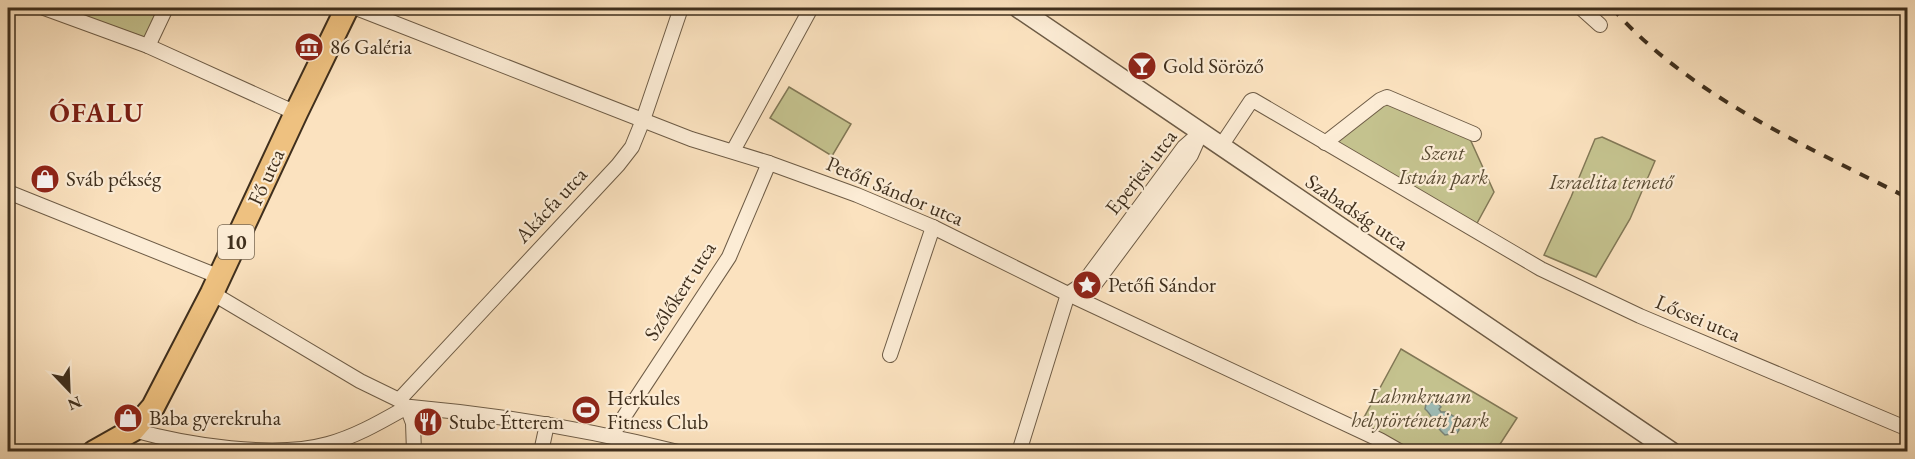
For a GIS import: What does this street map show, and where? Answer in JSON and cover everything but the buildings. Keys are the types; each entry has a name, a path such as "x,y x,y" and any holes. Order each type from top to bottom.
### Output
{"main road":[{"name":"Fő utca","path":"94,452 133,430 153,407 216,285 347,8"}],"street":[{"path":"44,8 148,46 296,113"},
{"path":"148,46 166,8"},
{"name":"Petőfi Sándor utca","path":"356,8 691,140 769,163 857,195 933,227 1378,446 1401,452"},
{"name":"Akácfa utca","path":"403,404 632,147 681,8"},
{"path":"733,151 811,8"},
{"name":"Szabadság utca","path":"1018,8 1672,452"},
{"path":"1581,8 1600,26"},
{"path":"1221,146 1253,100 1325,143 1387,97 1474,134"},
{"name":"Eperjesi utca","path":"1068,294 1089,292 1191,155 1201,132"},
{"name":"Lőcsei utca","path":"1325,143 1541,268 1640,316 1908,429"},
{"name":"Szőlőkert utca","path":"612,435 729,257 769,163"},
{"path":"8,192 216,285 360,381 403,404 480,413 612,435 678,452"},
{"path":"890,355 933,227"},
{"path":"1019,452 1068,294"},
{"path":"133,430 206,448 277,450 311,448 353,436 403,404"},
{"path":"403,404 413,423 414,452"},
{"path":"541,452 547,424"}],"green space":[{"path":"63,8 160,8 146,38"},
{"path":"789,87 851,124 832,156 770,118"},
{"name":"Szent István park","path":"1390,104 1470,139 1494,192 1476,225 1334,144 1381,106"},
{"name":"Izraelita temető","path":"1602,137 1655,161 1630,219 1596,277 1544,255 1595,139"},
{"name":"Lahmkruam helytörténeti park","path":"1401,349 1517,418 1495,452 1413,451 1361,423"}],"water":[{"path":"1438,403 1441,412 1455,417 1459,430 1457,433 1445,435 1438,428 1425,409 1426,404"}],"railway":[{"path":"1612,8 1643,40 1713,93 1789,138 1908,198"}],"place":[{"name":"86 Galéria","path":"309,47"},
{"name":"Gold Söröző","path":"1142,66"},
{"name":"Sváb pékség","path":"45,179"},
{"name":"Petőfi Sándor","path":"1087,285"},
{"name":"Herkules Fitness Club","path":"586,410"},
{"name":"Baba gyerekruha","path":"128,418"},
{"name":"Stube Étterem","path":"428,422"}],"district":[{"name":"ÓFALU","path":"97,113"}]}
